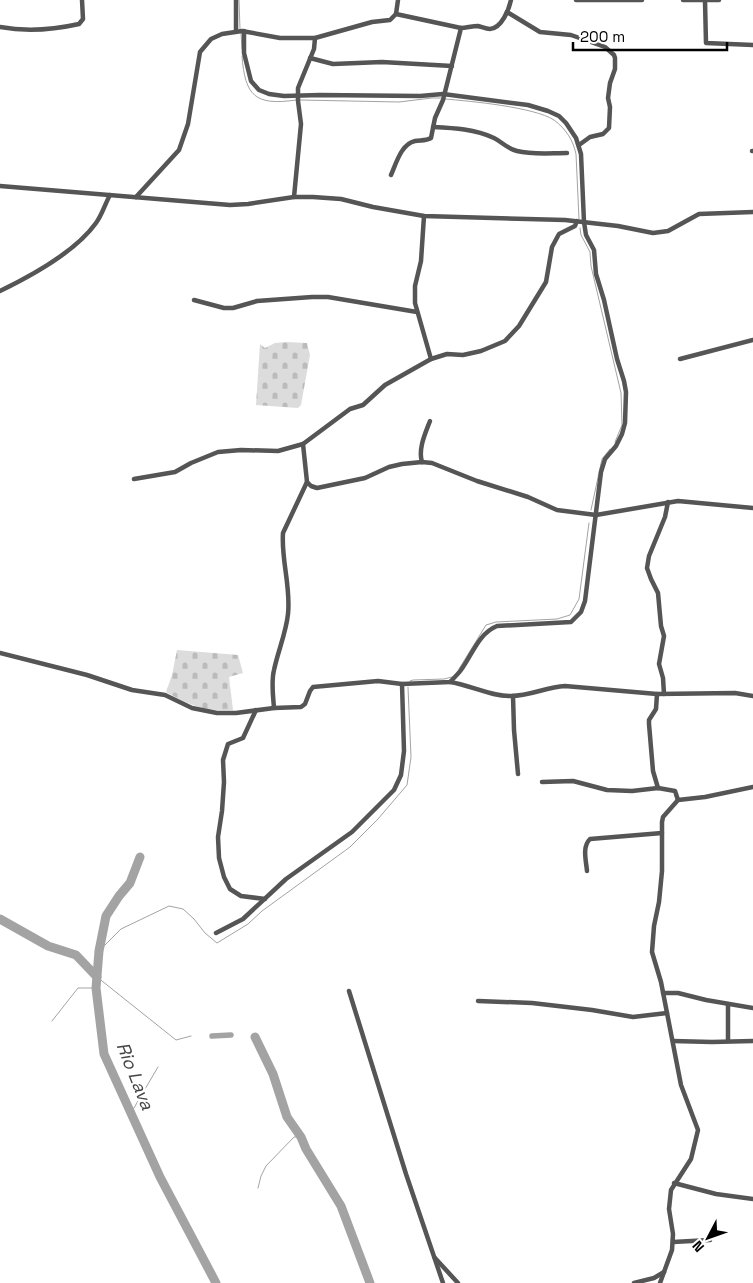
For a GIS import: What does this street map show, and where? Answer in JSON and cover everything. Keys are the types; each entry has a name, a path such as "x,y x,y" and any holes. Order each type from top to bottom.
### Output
{"street":[{"path":"0,27 46,30 79,24 83,19 82,0"},
{"path":"236,0 248,75 254,86 259,90 269,94 298,98 420,96 493,99 548,111 559,116 566,123 579,144 582,160 586,234 594,250 596,274 626,392 625,423 616,446 605,459 598,493 585,601 581,612 570,622 496,626 490,628 450,682"},
{"path":"136,197 179,150 188,124 200,52 211,39 222,34 240,31 280,38 315,38 372,22 390,20 396,14 398,0"},
{"path":"396,14 461,28 478,26 491,29 500,23 507,12 511,0"},
{"path":"576,0 642,0"},
{"path":"683,0 719,0"},
{"path":"707,1 706,43 753,45"},
{"path":"507,12 540,32 571,35 610,50 614,55 615,69 610,83 608,98 609,128 603,134 590,137 579,144"},
{"path":"392,175 403,150 412,142 430,140 461,28"},
{"path":"294,197 301,124 298,98 304,70 310,58 315,38"},
{"path":"310,58 333,64 382,62 452,66"},
{"path":"433,127 463,129 478,133 500,141 508,148 528,153 567,153"},
{"path":"0,186 230,205 294,197 342,199 373,208 424,216 576,221 618,226 639,232 662,233 699,214 753,212"},
{"path":"0,291 43,266 78,242 97,222 110,195"},
{"path":"424,216 421,261 415,286 417,312 431,359"},
{"path":"134,479 175,472 218,452 241,450 278,451 303,444 350,409 363,405 385,385 431,359 448,354 463,355 502,344 515,332 546,282 552,247 558,236 561,232 576,226 576,221"},
{"path":"194,300 224,308 233,308 257,301 328,297 417,312"},
{"path":"680,359 753,340"},
{"path":"422,462 420,457 422,444 430,421"},
{"path":"274,708 272,682 284,636 289,603 283,533 307,482 303,444"},
{"path":"307,482 317,488 365,478 389,467 422,462 432,463 557,510 596,514 668,502 690,501 753,508"},
{"path":"664,694 663,678 659,664 664,636 661,626 658,593 651,580 648,568 649,556 668,502"},
{"path":"0,653 87,675 132,690 165,695 192,708 217,713 236,713 303,706 314,687 378,681 402,684 450,682 465,684 495,694 513,696 525,695 551,687 565,686 657,694 735,693 753,696"},
{"path":"216,933 243,920 286,879 352,832 394,790 401,775 404,752 402,684"},
{"path":"657,694 656,710 649,720 649,724 651,759 658,788"},
{"path":"513,696 518,774"},
{"path":"256,710 243,738 226,746 223,760 224,782 218,846 224,877 230,889 241,896 265,899"},
{"path":"542,782 573,781 608,790 632,791 658,788 676,791 678,800"},
{"path":"660,1283 673,1242 669,1209 671,1190 690,1159 698,1130 681,1085 663,993 652,952 660,902 663,817 678,800 753,787"},
{"path":"587,871 585,848 586,843 590,839 662,833"},
{"path":"349,991 443,1283"},
{"path":"663,993 678,993 728,1005 753,1008"},
{"path":"478,1002 532,1003 633,1017 667,1013"},
{"path":"728,1005 728,1042"},
{"path":"673,1041 753,1041"},
{"path":"674,1183 704,1192 753,1199"},
{"path":"673,1242 710,1240"},
{"path":"434,1257 458,1283"},
{"path":"634,1283 654,1278 665,1271"}],"green space":[{"path":"275,343 307,343 310,355 301,405 298,408 256,405 260,344 265,348"},
{"path":"177,650 238,655 243,673 229,677 233,710 214,710 198,707 166,692"}],"waterway":[{"path":"239,0 240,29"},
{"path":"241,33 242,49"},
{"path":"242,56 246,81 255,95 271,101 296,100"},
{"path":"300,100 399,102 441,98"},
{"path":"445,99 517,108 545,115 558,123 568,135 576,154 579,219"},
{"path":"580,228 581,235 590,252 591,266 621,393 622,425 615,442"},
{"path":"591,510 602,459 610,449"},
{"path":"459,669 486,625 496,622 557,619 570,615 579,599 589,523"},
{"path":"410,681 452,677"},
{"path":"99,951 121,929 169,906 183,909 217,943 248,924 262,911 350,847 378,819 407,785 411,757 408,687"},
{"name":"Rio Lava","path":"140,857 130,883 106,916 99,951 96,988 104,1054 160,1177 216,1283"},
{"name":"Rio Lava","path":"0,919 48,946 76,955 97,977"},
{"path":"97,977 176,1040 191,1036"},
{"path":"52,1021 78,988 96,988"},
{"path":"212,1036 231,1035"},
{"path":"255,1037 273,1074 287,1117 301,1137 306,1149 341,1206 370,1283"},
{"path":"131,1113 158,1067"},
{"path":"258,1188 266,1166 294,1137 301,1137"}]}
